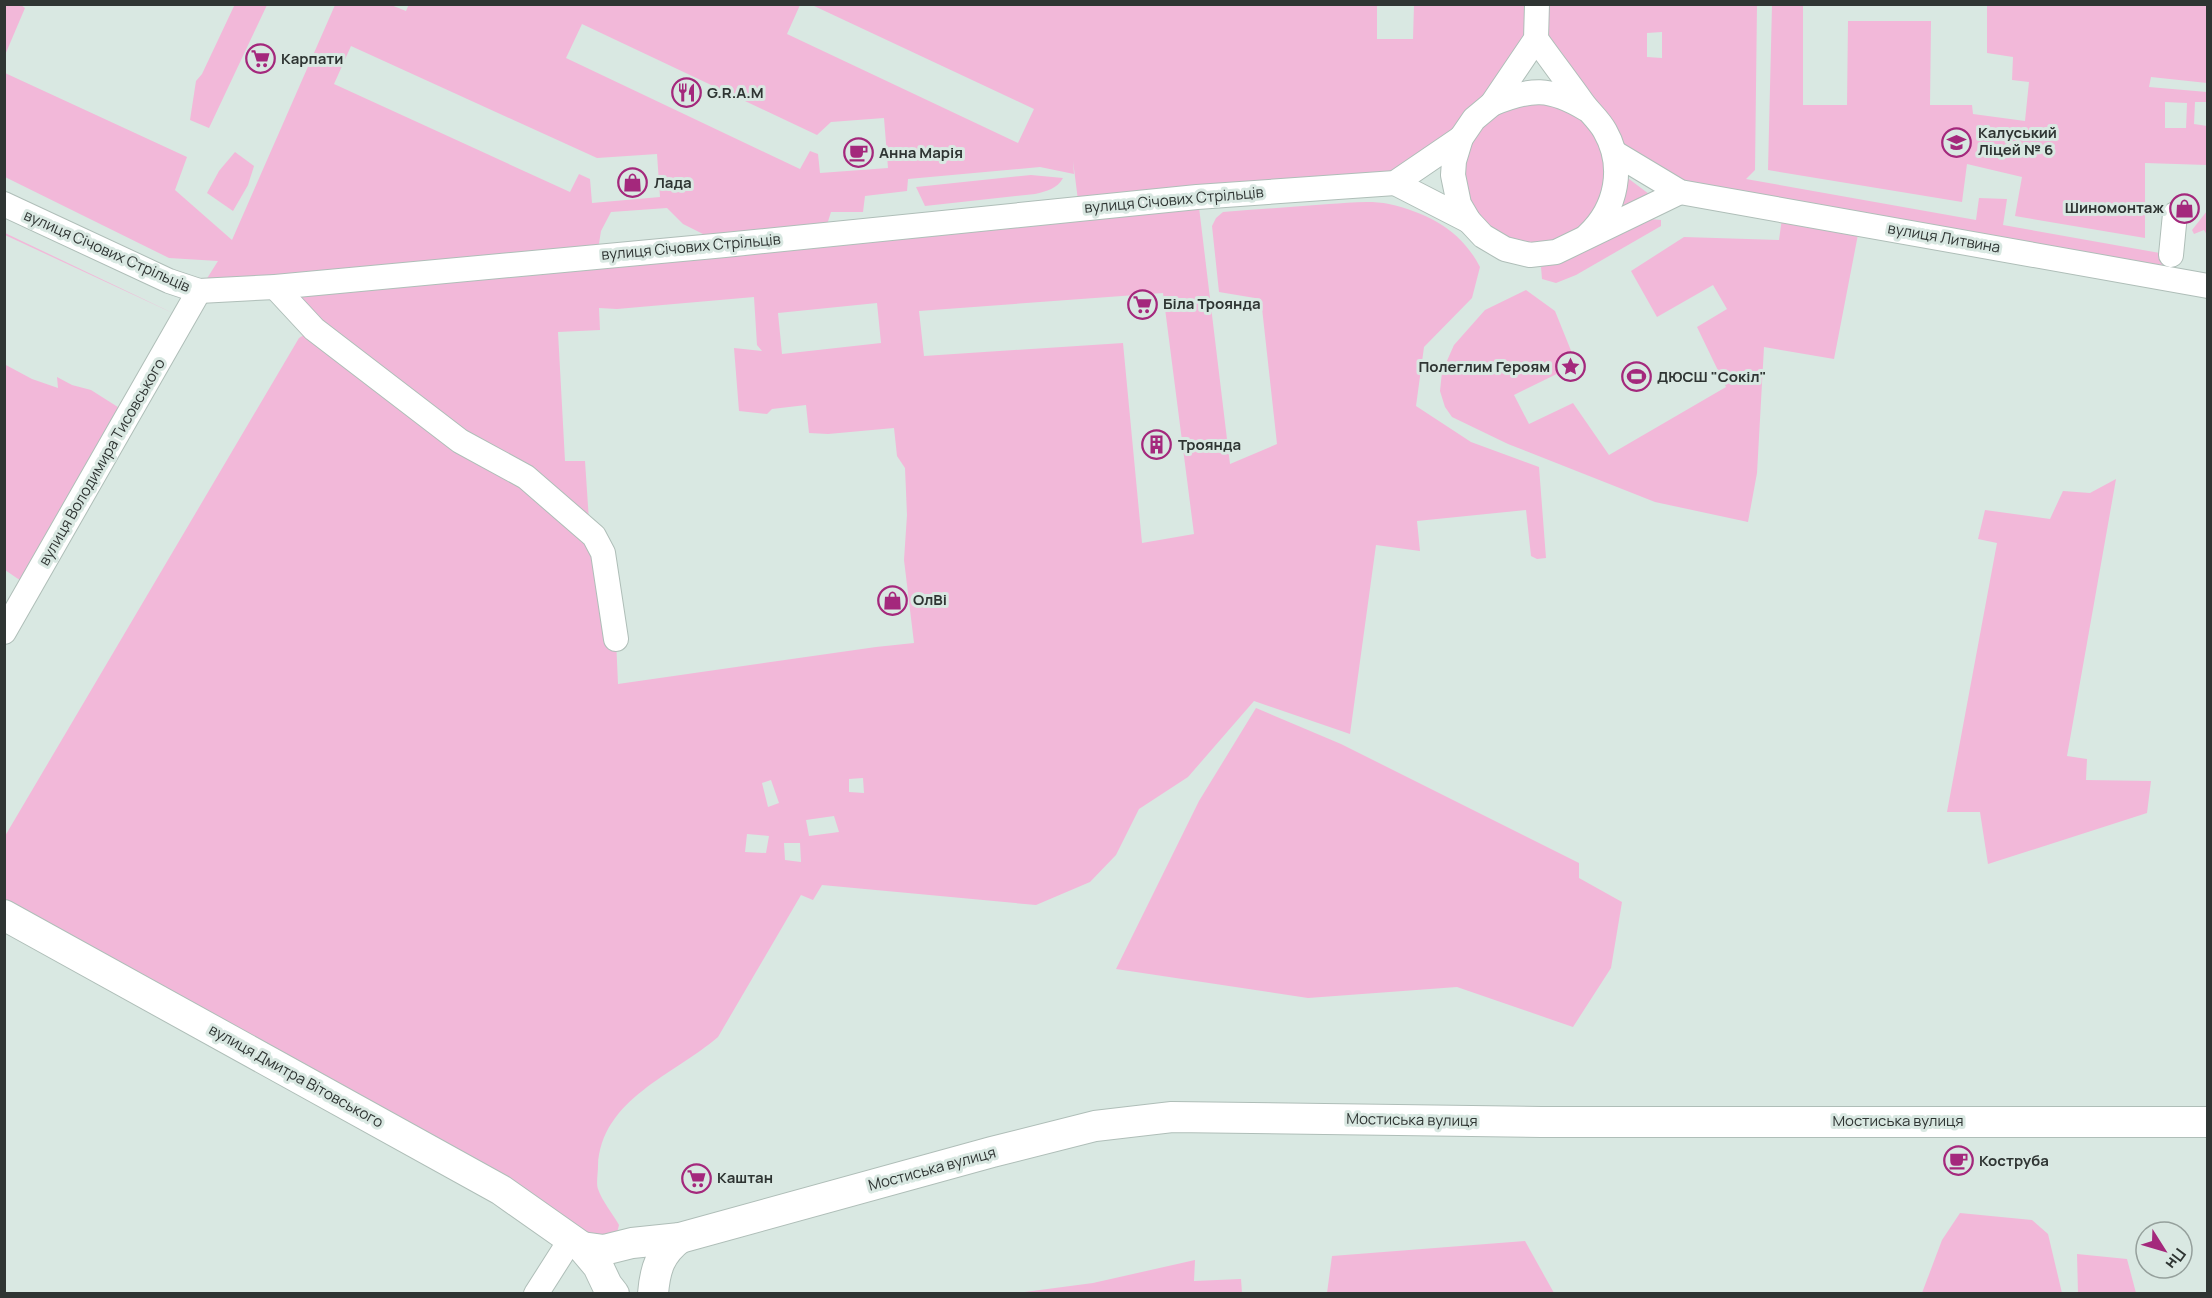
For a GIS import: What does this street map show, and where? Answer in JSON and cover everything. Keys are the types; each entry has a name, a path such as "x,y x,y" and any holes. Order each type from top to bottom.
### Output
{"main road":[{"name":"вулиця Дмитра Вітовського","path":"4,915 501,1190 576,1243 598,1266 608,1285"},
{"name":"Мостиська вулиця","path":"576,1243 604,1250 627,1244 680,1238 1095,1126 1172,1117 1542,1122 2208,1122"},
{"path":"654,1283 669,1246 680,1238"},
{"path":"608,1285 607,1259 613,1252 627,1244 645,1247 654,1261 654,1283"}],"street":[{"path":"1476,229 1459,204 1453,175 1454,161 1461,138 1474,119 1492,104 1536,39 1537,4"},
{"path":"1536,39 1605,130 1615,153 1617,178 1611,204 1598,225 1579,242"},
{"path":"1492,104 1516,94 1541,92 1566,97 1588,110"},
{"path":"1461,138 1395,183 1476,229 1505,249 1530,255 1556,252 1680,192"},
{"name":"вулиця Литвина","path":"1615,153 1680,192 2208,286"},
{"name":"вулиця Січових Стрільців","path":"4,204 169,281 199,291 747,242 1197,197 1395,183"},
{"path":"2171,255 2175,214"},
{"path":"275,286 314,329 460,441 526,477 594,536 603,553 616,639"},
{"name":"вулиця Володимира Тисовського","path":"4,632 199,291"},
{"path":"536,1293 576,1243"}],"shaded area":[{"path":"5,4 21,5 25,8 5,55"},
{"path":"235,4 267,5 209,128 190,120 196,81 202,74"},
{"path":"409,4 800,5 787,34 1018,143 1034,109 812,5 1377,5 1377,39 1413,39 1414,5 1757,5 1755,170 1746,179 1976,220 1979,198 2007,199 2003,225 2171,255 2172,279 1860,224 1834,359 1764,347 1757,473 1748,522 1655,502 1508,444 1452,417 1445,407 1440,391 1442,372 1454,345 1485,310 1526,290 1555,311 1574,358 1571,367 1514,395 1529,424 1573,403 1609,455 1726,387 1697,327 1727,309 1713,285 1657,317 1631,271 1684,237 1779,240 1783,211 1680,192 1615,153 1536,39 1492,104 1395,183 1198,199 1230,464 1277,444 1261,299 1219,292 1212,226 1216,218 1223,212 1367,202 1389,204 1417,212 1453,233 1472,254 1480,267 1472,298 1424,347 1416,406 1471,442 1539,467 1546,558 1537,559 1531,556 1526,510 1417,521 1420,551 1376,545 1350,734 1254,701 1188,777 1139,809 1116,855 1090,882 1036,905 822,885 813,900 801,895 718,1037 643,1091 612,1123 602,1143 597,1184 602,1198 619,1225 617,1233 597,1237 571,1225 5,903 5,836 299,338 314,329 275,287 199,291 218,261 169,258 5,177 5,73 187,157 175,190 232,240 335,5 391,5 406,11","holes":["582,24 817,135 831,122 884,118 888,168 820,173 818,154 810,151 800,169 566,58","1662,32 1662,58 1647,57 1647,33","351,46 597,158 657,154 660,197 592,203 590,179 579,174 570,192 334,84","1073,161 1079,208 824,234 831,212 863,212 865,196 907,191 908,179 1040,167 1074,174","667,208 683,224 723,244 597,256 601,231 611,212","1163,293 1194,534 1142,543 1123,343 924,356 919,311","754,297 757,345 762,351 734,348 739,411 767,414 772,409 806,405 809,433 828,434 894,428 897,456 905,468 907,515 904,560 914,643 618,684 616,639 589,521 585,461 565,461 558,332 600,330 599,308 617,309","877,303 881,343 782,354 778,313","863,778 864,793 849,792 849,779","771,780 779,803 768,807 762,783","834,816 839,832 809,836 806,820","747,834 769,836 766,853 745,852","784,843 800,843 801,862 785,860"]},
{"name":"Калуський Ліцей № 6","path":"1772,5 1803,5 1803,105 1847,105 1848,21 1931,21 1930,105 1972,105 1973,114 2025,121 2029,82 2012,80 2013,57 1987,53 1987,5 2207,5 2207,83 2151,77 2149,87 2207,92 2207,102 2195,102 2194,124 2207,126 2207,165 2145,163 2145,238 2015,216 2022,177 1967,164 1962,202 1768,170","holes":["2165,102 2187,103 2186,128 2165,128"]},
{"path":"1535,102 1562,107 1584,123 1600,145 1605,172 1600,199 1584,221 1562,237 1535,242 1508,237 1486,221 1470,199 1465,172 1470,145 1486,123 1508,107"},
{"path":"235,152 254,166 248,185 233,211 207,193 219,171"},
{"path":"1621,173 1653,197 1611,211"},
{"path":"1031,175 1063,178 1048,191 1035,194 925,206 916,187"},
{"path":"2207,211 2207,235 2204,230 2194,234 2192,230"},
{"path":"1649,219 1661,220 1661,226 1576,275 1556,283 1542,279 1541,267"},
{"path":"5,233 179,316 5,235"},
{"path":"4,364 32,379 58,388 57,377 72,385 91,390 121,409 30,587 5,570"},
{"path":"2116,479 2067,756 2087,759 2086,780 2151,781 2147,813 1988,864 1980,812 1947,812 1997,543 1978,539 1985,510 2050,519 2063,491 2090,493"},
{"path":"1256,708 1341,744 1579,863 1579,878 1622,902 1611,968 1573,1027 1457,987 1308,998 1116,969 1199,801"},
{"path":"1960,1213 2032,1220 2048,1234 2062,1293 1922,1293 1942,1240"},
{"path":"1525,1241 1554,1293 1327,1293 1332,1256"},
{"path":"2077,1254 2127,1259 2136,1293 2078,1293"},
{"path":"1195,1260 1194,1281 1241,1279 1242,1293 1017,1293 1093,1283"}],"place":[{"name":"Карпати","path":"260,59"},
{"name":"G.R.A.M","path":"686,93"},
{"name":"Калуський Ліцей № 6","path":"1957,142"},
{"name":"Анна Марія","path":"858,153"},
{"name":"Лада","path":"633,183"},
{"name":"Шиномонтаж","path":"2185,208"},
{"name":"Біла Троянда","path":"1142,304"},
{"name":"Полеглим Героям","path":"1571,367"},
{"name":"ДЮСШ \"Сокіл\"","path":"1636,377"},
{"name":"Троянда","path":"1157,445"},
{"name":"ОлВі","path":"892,600"},
{"name":"Коструба","path":"1958,1161"},
{"name":"Каштан","path":"696,1178"}]}
